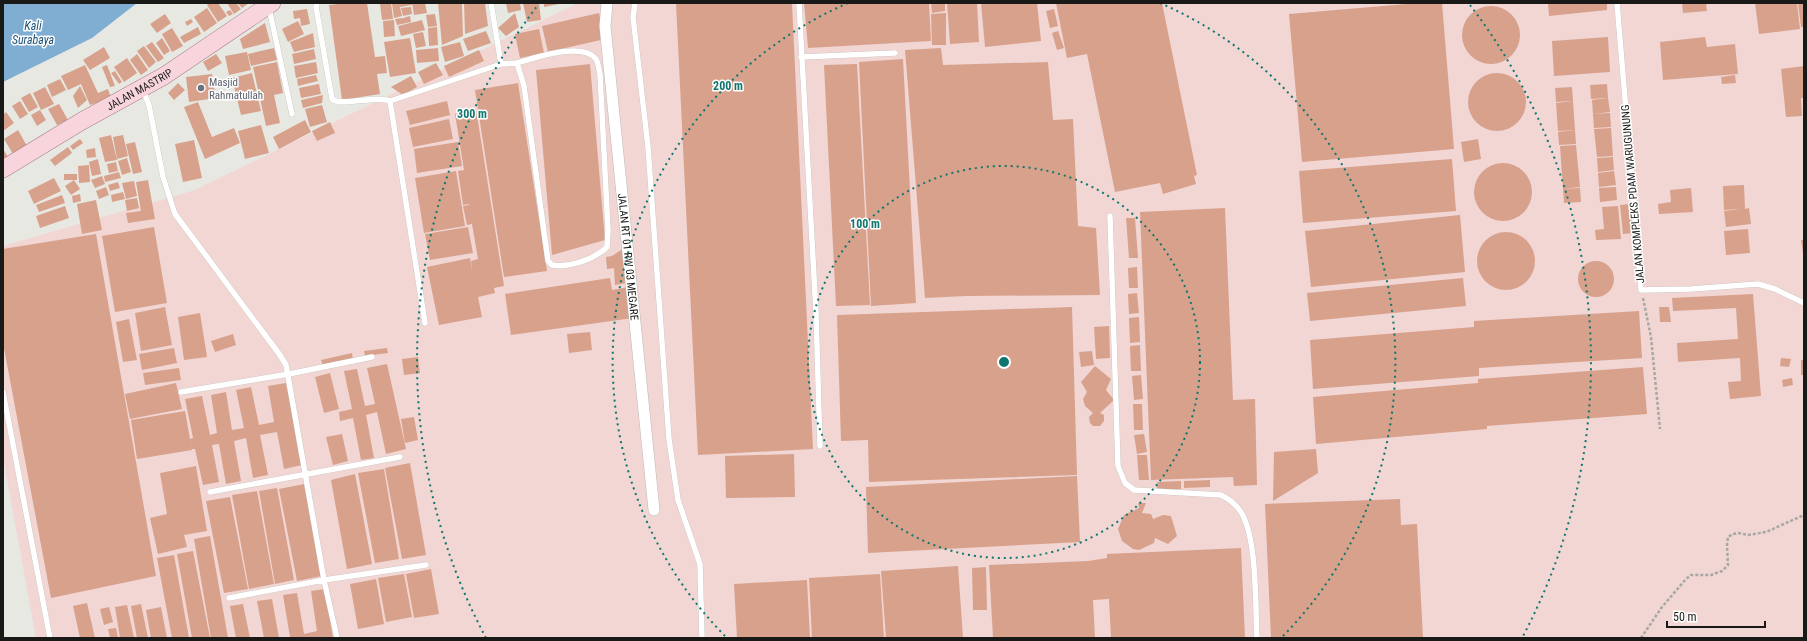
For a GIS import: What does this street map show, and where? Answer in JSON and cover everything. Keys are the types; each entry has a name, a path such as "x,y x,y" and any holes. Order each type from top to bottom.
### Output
{"main road":[{"name":"JALAN MASTRIP","path":"3,169 82,121 142,88 270,4"}],"street":[{"name":"JALAN RT 01 RW 03 MEGARE","path":"607,3 606,26 654,510"}],"lane":[{"path":"317,3 317,14 332,99 339,102 376,98 390,101 500,64 517,62 554,53 583,51 596,59 600,74 608,230 607,247 591,259 558,266 552,265 548,261 524,86 517,62"},
{"path":"491,3 500,64"},
{"path":"635,3 634,17 648,147 670,438 678,500 700,564 702,638"},
{"path":"799,3 816,313 820,446"},
{"name":"JALAN KOMPLEKS PDAM WARUGUNUNG","path":"1617,3 1641,290 1691,289 1758,284 1771,287 1804,303"},
{"path":"270,4 292,114"},
{"path":"801,57 895,53"},
{"path":"142,88 149,105 163,177 175,214 286,365 289,374 307,475 324,580 337,638"},
{"path":"390,101 425,323"},
{"path":"1110,216 1118,466 1125,483 1134,490 1221,495 1231,500 1239,508 1246,524 1252,552 1257,638"},
{"path":"181,392 289,374 372,357"},
{"path":"3,392 50,638"},
{"path":"210,492 400,457"},
{"path":"229,598 324,580 426,565"}],"path":[{"path":"1641,290 1651,337 1660,429"},
{"path":"1641,638 1662,607 1686,579 1691,575 1711,575 1722,572 1728,565 1728,537 1739,532 1748,535 1766,532 1804,515"}],"shaded area":[{"path":"578,3 1804,3 1804,638 36,638 3,458 3,246 195,190"}],"water":[{"name":"Kali Surabaya","path":"3,3 137,3 92,38 3,82"}],"building":[{"path":"210,3 218,3 227,16 218,22 207,5"},
{"path":"227,3 236,3 241,9 234,14"},
{"path":"238,3 249,3 242,8"},
{"path":"367,3 375,57 385,56 387,73 377,74 380,94 342,100 329,5"},
{"path":"391,3 393,19 382,20 380,4"},
{"path":"411,3 412,5 400,7 402,16 394,18 392,4"},
{"path":"412,3 425,3 427,13 414,15"},
{"path":"438,3 462,3 463,36 442,45"},
{"path":"464,3 485,3 488,26 465,34"},
{"path":"506,3 520,3 521,10 508,13"},
{"path":"523,3 539,3 541,20 527,22"},
{"path":"544,3 559,3 559,4 544,7"},
{"path":"676,3 792,3 813,449 698,455"},
{"path":"804,3 929,3 931,41 808,48"},
{"path":"931,3 945,3 945,11 932,13"},
{"path":"947,3 977,3 979,42 950,44"},
{"path":"981,3 1037,3 1041,41 985,47"},
{"path":"1056,3 1162,3 1197,175 1194,176 1196,184 1163,194 1160,183 1115,192 1087,54 1067,58"},
{"path":"1418,3 1442,3 1454,149 1302,162 1289,14"},
{"path":"1548,3 1607,3 1607,10 1549,16"},
{"path":"1682,3 1706,3 1707,11 1683,13"},
{"path":"1755,3 1797,3 1800,29 1759,34"},
{"path":"1798,3 1804,3 1804,27 1801,27"},
{"path":"1491,6 1507,11 1515,19 1520,35 1515,51 1507,59 1491,64 1475,59 1467,51 1462,35 1467,19 1475,11"},
{"path":"411,7 412,14 403,16 401,8"},
{"path":"207,8 217,23 204,32 194,17"},
{"path":"307,9 310,24 301,26 300,18 294,19 293,11"},
{"path":"1054,9 1058,26 1050,28 1046,11"},
{"path":"230,10 233,14 229,16 226,12"},
{"path":"515,13 519,27 506,36 498,28"},
{"path":"599,13 605,39 548,52 542,26"},
{"path":"946,13 946,45 932,45 931,14"},
{"path":"165,14 171,23 157,33 150,24"},
{"path":"435,14 437,26 428,27 426,15"},
{"path":"410,16 411,22 397,25 395,19 403,19"},
{"path":"191,19 193,22 187,26 185,22"},
{"path":"394,20 395,36 384,37 383,21"},
{"path":"422,20 425,30 401,36 398,26"},
{"path":"298,21 304,34 288,42 282,29"},
{"path":"265,23 270,42 243,49 240,39"},
{"path":"198,27 201,34 184,43 180,37"},
{"path":"437,27 438,45 429,46 428,28"},
{"path":"172,28 183,46 172,52 162,34"},
{"path":"539,29 544,53 520,58 515,34"},
{"path":"486,31 491,43 468,51 463,39"},
{"path":"1058,31 1064,48 1057,50 1052,33"},
{"path":"423,32 426,46 416,48 413,34"},
{"path":"313,33 315,47 294,52 290,42"},
{"path":"1608,37 1610,72 1554,76 1552,41"},
{"path":"1705,37 1707,47 1735,44 1738,74 1663,80 1660,42"},
{"path":"162,38 170,51 164,55 156,43"},
{"path":"410,38 416,73 390,77 384,42"},
{"path":"152,42 164,58 158,62 146,46"},
{"path":"460,42 464,56 445,62 441,47"},
{"path":"144,46 156,62 149,68 137,51"},
{"path":"104,47 110,58 90,70 83,60"},
{"path":"274,48 277,60 251,66 248,54"},
{"path":"438,48 439,61 417,63 416,50"},
{"path":"941,48 943,65 1048,62 1053,120 1073,119 1078,226 1096,228 1100,295 966,296 925,298 905,50"},
{"path":"314,49 316,59 294,64 292,54"},
{"path":"479,50 484,61 449,77 444,66"},
{"path":"247,52 251,70 229,75 225,56"},
{"path":"137,54 148,70 141,75 130,60"},
{"path":"216,54 222,63 208,71 203,62"},
{"path":"127,58 137,73 124,82 114,67"},
{"path":"903,59 916,303 871,306 859,62"},
{"path":"277,62 283,93 274,95 280,123 266,126 253,67"},
{"path":"316,62 318,73 296,78 294,66"},
{"path":"436,63 443,75 424,84 418,72"},
{"path":"590,64 605,240 552,255 536,70"},
{"path":"857,64 870,305 836,306 824,65"},
{"path":"85,65 98,93 108,89 111,98 90,105 81,84 68,90 61,76"},
{"path":"107,65 115,86 110,87 102,67"},
{"path":"1804,66 1804,98 1801,98 1802,116 1786,117 1781,69"},
{"path":"115,71 122,82 119,84 111,73"},
{"path":"252,73 261,111 241,115 232,78"},
{"path":"1497,73 1513,78 1521,86 1526,102 1521,118 1513,126 1497,131 1481,126 1473,118 1468,102 1473,86 1481,78"},
{"name":"Masjid Rahmatullah","path":"212,74 216,98 189,102 186,77"},
{"path":"316,75 318,81 298,86 297,79"},
{"path":"1735,75 1736,83 1722,84 1721,77"},
{"path":"411,76 417,87 403,95 391,87"},
{"path":"60,79 66,90 52,97 47,85"},
{"path":"178,83 185,90 174,100 168,93"},
{"path":"518,83 547,271 504,277 475,90"},
{"path":"319,84 321,94 301,98 299,88"},
{"path":"1607,84 1608,98 1591,99 1590,85"},
{"path":"80,86 87,100 78,108 73,96"},
{"path":"45,87 54,104 41,110 33,93"},
{"path":"1572,87 1573,101 1556,102 1555,88"},
{"path":"30,93 38,107 29,112 21,98"},
{"path":"323,95 322,103 303,108 301,100"},
{"path":"1608,98 1610,112 1593,114 1592,100"},
{"path":"20,101 28,114 20,119 12,106"},
{"path":"447,101 450,115 410,125 406,111"},
{"path":"1573,101 1575,130 1558,131 1556,103"},
{"path":"198,102 212,137 234,128 240,143 205,159 184,107"},
{"path":"59,104 68,120 57,125 48,109"},
{"path":"322,105 327,122 310,127 305,109"},
{"path":"476,109 504,286 494,288 495,293 478,297 482,317 439,325 427,267 470,258 472,271 471,261 478,259 472,224 467,225 463,206 469,204 463,205 458,171 464,170 455,114"},
{"path":"40,110 46,120 37,126 31,115"},
{"path":"6,112 14,123 3,131 3,115"},
{"path":"1610,113 1611,127 1594,128 1593,114"},
{"path":"449,119 453,139 413,147 409,128"},
{"path":"305,120 311,132 279,149 273,137"},
{"path":"330,122 335,133 317,141 312,131"},
{"path":"261,125 269,153 245,159 238,131"},
{"path":"1611,128 1613,156 1597,157 1594,129"},
{"path":"18,130 27,146 13,154 4,139"},
{"path":"1575,130 1576,144 1559,145 1558,132"},
{"path":"111,135 117,160 105,162 99,138"},
{"path":"123,135 128,156 117,159 113,137"},
{"path":"80,139 83,143 73,150 70,146"},
{"path":"1478,139 1481,159 1464,162 1461,142"},
{"path":"194,140 202,178 183,182 175,144"},
{"path":"135,142 142,172 133,174 126,144"},
{"path":"458,142 462,166 417,173 414,149"},
{"path":"1576,145 1580,187 1563,189 1560,146"},
{"path":"68,147 72,153 55,166 50,160"},
{"path":"95,148 96,157 87,158 86,150"},
{"path":"3,149 8,157 3,160"},
{"path":"1613,157 1614,170 1598,172 1597,158"},
{"path":"127,158 131,172 122,175 118,161"},
{"path":"98,159 101,174 92,176 89,162"},
{"path":"1452,159 1456,211 1303,223 1299,171"},
{"path":"116,162 118,171 109,173 107,164"},
{"path":"1503,163 1519,168 1527,176 1532,192 1527,208 1519,216 1503,221 1487,216 1479,208 1474,192 1479,176 1487,168"},
{"path":"89,165 90,182 79,183 78,166"},
{"path":"456,171 465,226 424,233 415,178"},
{"path":"1614,171 1616,185 1599,187 1598,173"},
{"path":"119,172 121,178 105,182 104,176"},
{"path":"64,174 77,174 77,180 64,180"},
{"path":"102,176 105,184 95,188 91,180"},
{"path":"54,178 61,191 34,204 28,191"},
{"path":"74,180 80,189 71,195 65,186"},
{"path":"148,180 155,219 128,223 126,213 141,211 136,182"},
{"path":"134,181 137,196 126,199 122,183"},
{"path":"118,182 120,188 110,191 108,185"},
{"path":"1744,185 1745,209 1749,208 1751,224 1726,227 1724,211 1740,209 1724,210 1723,186"},
{"path":"106,187 109,195 99,199 96,191"},
{"path":"1616,187 1617,200 1600,202 1599,188"},
{"path":"1580,188 1581,202 1564,203 1563,189"},
{"path":"1691,188 1693,212 1659,214 1658,204 1671,202 1670,190"},
{"path":"123,192 125,199 112,202 111,195"},
{"path":"80,194 81,201 73,203 72,196"},
{"path":"62,195 65,203 39,212 36,205"},
{"path":"137,198 139,208 127,211 125,200"},
{"path":"96,200 102,230 82,234 77,204"},
{"path":"1630,204 1633,233 1623,234 1620,205"},
{"path":"65,206 69,218 40,228 36,216"},
{"path":"1618,206 1621,239 1596,240 1595,230 1604,229 1602,207"},
{"path":"1225,208 1233,400 1255,399 1257,485 1234,486 1233,477 1151,480 1140,212"},
{"path":"1460,215 1465,272 1311,287 1305,231"},
{"path":"1126,218 1135,218 1138,258 1129,258"},
{"path":"154,227 167,303 115,312 102,236"},
{"path":"468,227 473,253 430,260 425,234"},
{"path":"1748,229 1750,253 1726,255 1724,231"},
{"path":"1500,232 1512,232 1527,240 1535,255 1535,267 1527,282 1512,290 1500,290 1485,282 1477,267 1477,255 1485,240"},
{"path":"96,234 156,576 51,598 3,343 3,249"},
{"path":"1801,240 1804,240 1804,253 1803,253"},
{"path":"624,248 627,283 615,285 614,268 607,269 606,257 612,256"},
{"path":"1596,261 1609,266 1614,279 1609,292 1596,297 1583,292 1578,279 1583,266"},
{"path":"1137,267 1138,288 1129,288 1128,268"},
{"path":"610,278 612,290 629,287 633,318 511,335 505,294"},
{"path":"1463,278 1466,306 1310,321 1307,293"},
{"path":"1137,293 1139,313 1129,314 1128,294"},
{"path":"1753,294 1761,396 1730,399 1728,382 1741,381 1740,358 1678,362 1677,343 1738,339 1736,308 1673,311 1672,298"},
{"path":"165,307 172,345 141,351 135,313"},
{"path":"1072,307 1077,475 869,482 868,440 841,441 837,315"},
{"path":"1659,307 1669,307 1671,322 1660,322"},
{"path":"1639,311 1642,358 1479,368 1479,376 1313,389 1310,340 1474,327 1474,321"},
{"path":"200,313 207,357 184,360 178,317"},
{"path":"1139,317 1140,342 1130,343 1129,318"},
{"path":"129,319 137,360 123,362 116,322"},
{"path":"1109,326 1110,358 1096,359 1094,327"},
{"path":"590,332 592,350 569,353 567,334"},
{"path":"233,334 236,345 215,352 211,341"},
{"path":"1140,345 1141,371 1131,371 1130,346"},
{"path":"174,348 177,363 142,370 139,354"},
{"path":"387,348 388,353 365,356 364,351"},
{"path":"1092,351 1094,365 1081,367 1079,352"},
{"path":"352,353 353,360 323,366 321,360"},
{"path":"418,357 420,373 404,375 402,359"},
{"path":"1781,358 1791,359 1789,367 1780,366"},
{"path":"1801,360 1804,360 1804,375 1801,375"},
{"path":"387,364 406,449 386,454 377,412 366,415 374,458 361,460 353,418 340,421 339,412 352,409 344,371 357,369 365,406 375,404 367,368"},
{"path":"1095,366 1111,379 1106,390 1114,400 1100,413 1104,415 1104,421 1100,426 1093,426 1090,423 1089,417 1093,413 1085,406 1083,399 1087,392 1081,382"},
{"path":"1643,367 1647,414 1487,426 1487,429 1316,444 1313,397 1478,383 1478,379"},
{"path":"179,368 181,380 145,385 143,373"},
{"path":"330,373 339,409 324,413 315,377"},
{"path":"1141,375 1143,399 1134,400 1132,376"},
{"path":"1792,378 1793,385 1783,387 1782,380"},
{"path":"176,383 182,409 130,419 125,394"},
{"path":"286,383 302,465 284,469 277,432 260,435 268,475 253,478 246,438 234,441 241,481 226,484 219,444 212,445 219,482 203,485 195,449 192,449 190,439 193,438 185,399 202,396 210,435 217,433 211,395 226,392 232,430 244,428 236,390 251,387 259,425 274,422 268,386"},
{"path":"1133,404 1142,404 1143,430 1134,430"},
{"path":"185,411 192,450 137,459 131,420"},
{"path":"414,417 418,440 405,443 401,419"},
{"path":"342,434 348,461 333,465 326,437"},
{"path":"1144,434 1147,452 1137,454 1134,435"},
{"path":"1316,449 1318,473 1273,501 1274,452"},
{"path":"794,454 795,497 726,498 725,456"},
{"path":"1137,455 1147,455 1149,480 1139,480"},
{"path":"410,463 426,555 402,559 385,468"},
{"path":"196,466 207,531 184,535 187,547 158,554 150,518 167,514 160,473"},
{"path":"384,469 399,559 375,563 358,473"},
{"path":"355,474 372,564 347,569 331,480"},
{"path":"1077,476 1080,542 868,553 866,487"},
{"path":"1210,480 1210,487 1184,488 1184,481"},
{"path":"1181,481 1181,489 1157,490 1157,482"},
{"path":"304,484 322,576 297,581 279,489"},
{"path":"277,488 294,580 275,584 259,491"},
{"path":"257,491 274,584 249,589 232,495"},
{"path":"230,497 248,589 224,593 206,501"},
{"path":"1400,499 1401,525 1417,524 1423,638 1271,638 1265,504"},
{"path":"1138,503 1146,503 1142,513 1151,514 1153,519 1163,515 1171,516 1177,536 1168,544 1155,538 1154,543 1139,550 1133,549 1122,541 1118,529 1124,515 1139,508"},
{"path":"210,536 228,638 211,638 194,539"},
{"path":"1241,548 1245,638 1111,638 1109,599 1093,600 1095,638 993,638 989,565 1088,561 1107,558 1107,554"},
{"path":"193,551 210,638 192,638 177,554"},
{"path":"174,555 189,638 172,638 157,558"},
{"path":"958,566 963,638 886,638 881,571"},
{"path":"986,567 987,610 973,610 972,568"},
{"path":"431,569 439,614 414,618 406,574"},
{"path":"404,574 412,617 386,622 378,578"},
{"path":"880,574 884,638 812,638 809,578"},
{"path":"376,579 384,624 358,629 350,584"},
{"path":"807,580 810,638 737,638 734,584"},
{"path":"325,589 333,638 286,638 290,637 283,595 297,593 304,634 317,631 311,591"},
{"path":"272,599 279,638 264,638 257,601"},
{"path":"87,603 95,638 80,638 73,606"},
{"path":"141,604 148,638 137,638 131,606"},
{"path":"243,604 250,638 236,638 230,606"},
{"path":"127,605 134,638 120,638 115,607"},
{"path":"109,607 113,622 104,625 100,609"},
{"path":"161,607 167,638 151,638 146,610"},
{"path":"116,628 118,638 110,638 108,629"}],"place":[{"name":"Masjid Rahmatullah","path":"201,88"}]}
